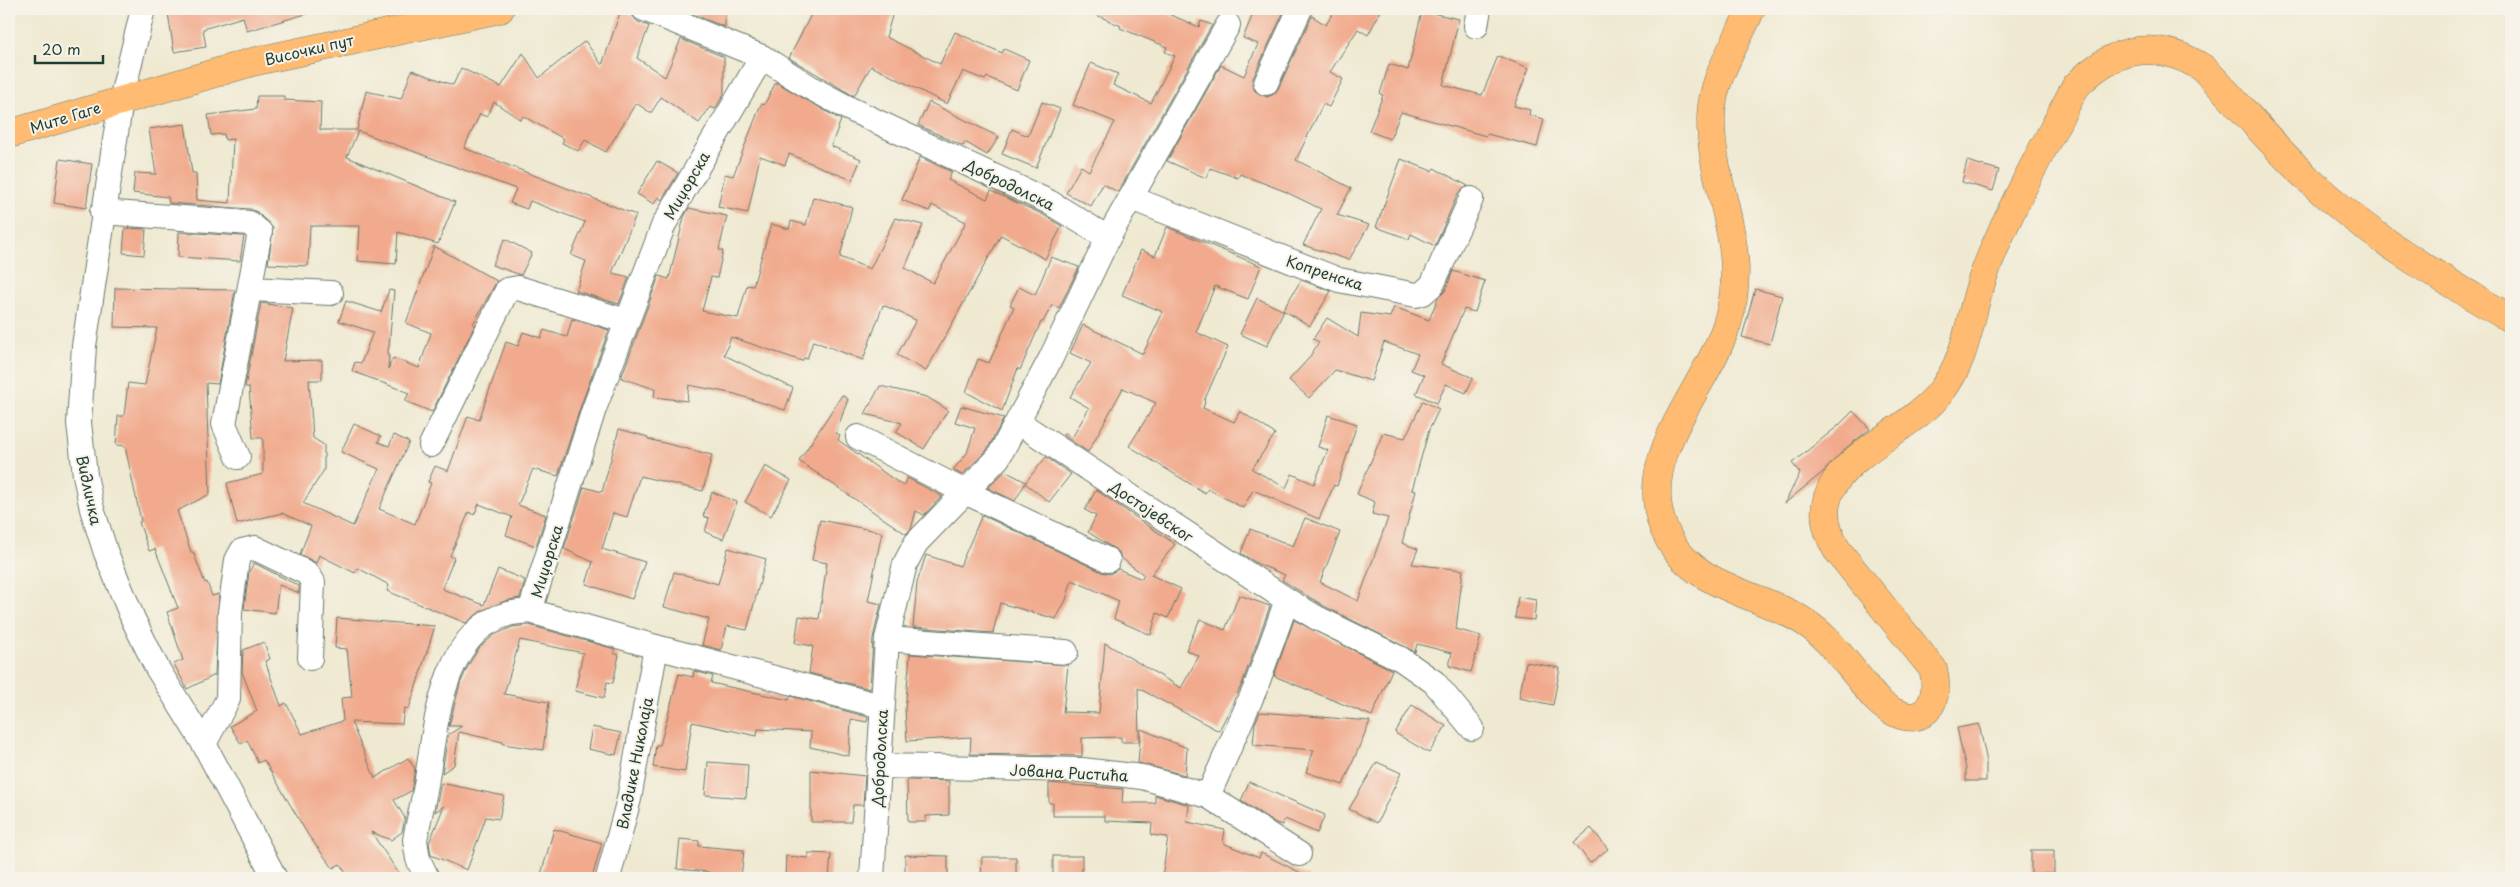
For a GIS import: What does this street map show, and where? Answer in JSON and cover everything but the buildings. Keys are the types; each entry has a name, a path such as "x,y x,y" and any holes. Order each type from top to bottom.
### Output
{"main road":[{"name":"Височки пут","path":"121,100 252,62 500,9"},
{"path":"1751,9 1724,66 1716,89 1711,115 1712,142 1734,242 1736,270 1734,295 1727,325 1667,444 1656,486 1657,504 1661,523 1670,542 1684,560 1700,572 1782,609 1807,623 1839,654 1879,702 1893,712 1905,716 1918,715 1929,708 1936,694 1937,683 1933,669 1837,550 1829,536 1825,522 1828,495 1841,472 1894,430 1913,419 1939,394 1960,361 1983,278 2002,230 2076,86 2106,60 2125,53 2147,49 2168,52 2188,59 2203,68 2308,178 2342,208 2424,267 2511,319"},
{"name":"Мите Гаге","path":"9,134 121,100"}],"street":[{"name":"Видличка","path":"143,9 121,100 102,212 80,386 80,438 85,475 92,509 106,553 133,619 157,668 204,744 275,878"},
{"name":"Добродолска","path":"644,9 762,57 811,88 850,109 1049,202 1108,238 1018,422 998,458 916,543 905,564 887,639 881,706 880,766 872,878"},
{"path":"1266,83 1300,9"},
{"path":"1108,238 1228,25"},
{"name":"Миџорска","path":"427,878 418,858 415,840 442,692 456,659 484,625 506,614 530,611 594,409 664,224 762,57"},
{"name":"Копренска","path":"1131,198 1339,280 1416,295 1423,293 1432,285 1471,199"},
{"path":"102,212 254,225 260,236 251,289 233,367 224,424 238,458"},
{"path":"431,445 507,290 514,288 626,322"},
{"path":"251,289 331,293"},
{"name":"Достојевског","path":"1018,422 1287,600 1317,618 1401,659 1434,682 1472,728"},
{"path":"858,437 965,492 1108,560"},
{"path":"204,744 228,699 230,612 237,560 242,551 255,548 307,573 313,582 310,658"},
{"path":"1208,796 1255,689 1287,600"},
{"path":"530,611 656,647 881,706"},
{"path":"887,639 1066,652"},
{"name":"Владике Николаја","path":"608,878 629,799 656,647"},
{"name":"Јована Ристића","path":"880,766 1112,772 1175,785 1208,796 1298,854"}]}
